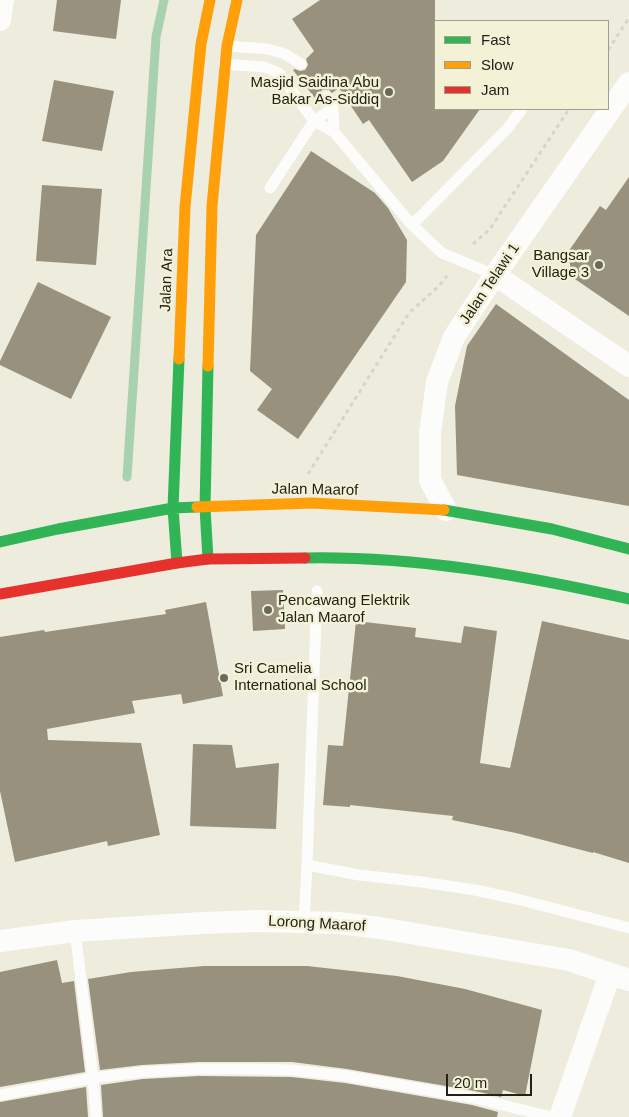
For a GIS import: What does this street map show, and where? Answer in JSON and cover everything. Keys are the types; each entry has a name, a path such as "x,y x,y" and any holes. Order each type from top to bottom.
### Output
{"main road":[{"name":"Jalan Ara","path":"177,563 173,508 185,207 212,63 214,45 210,0"},
{"name":"Jalan Ara","path":"208,559 205,508 212,206 212,63 214,45 237,0"},
{"name":"Jalan Maarof","path":"0,542 58,529 173,508 312,503 446,510 552,529 629,549"},
{"path":"0,594 208,559 322,557 385,559 448,565 581,588 629,599"}],"street":[{"path":"0,20 3,0"},
{"name":"Jalan Telawi 1","path":"446,510 430,480 430,433 437,382 454,337 629,83"},
{"path":"495,275 629,366"},
{"name":"Lorong Maarof","path":"0,941 75,931 194,924 258,921 339,924 380,928 570,960 620,977"},
{"path":"560,1117 620,977"}],"lane":[{"path":"214,45 268,49 286,54 301,64"},
{"path":"212,63 264,67 279,74 314,121 334,132 412,225 442,253 495,275"},
{"path":"326,97 333,108 334,132"},
{"path":"270,188 314,121 333,108"},
{"path":"412,225 507,129 521,110"},
{"path":"304,923 317,591"},
{"path":"307,865 359,875 422,882 517,898 629,928"},
{"path":"75,931 96,1117"},
{"path":"0,1095 93,1078 142,1072 251,1068 346,1076 464,1097 552,1117"}],"path":[{"path":"609,48 629,18"},
{"path":"307,476 409,312 438,287 470,247 490,229 568,110"}],"building":[{"path":"57,0 121,0 116,39 53,31"},
{"name":"Masjid Saidina Abu Bakar As-Siddiq","path":"320,0 435,0 434,110 479,110 443,161 412,182 369,120 363,124 339,88 332,93 329,90 322,90 319,94 320,101 318,102 293,70 305,70 308,65 306,59 314,51 292,19"},
{"path":"54,80 114,91 102,151 42,141"},
{"path":"311,151 375,193 388,208 407,240 406,282 298,439 257,410 272,389 250,371 256,235"},
{"name":"Bangsar Village 3","path":"629,177 629,316 572,277 568,252 600,206 606,210"},
{"path":"42,185 102,189 96,265 36,261"},
{"path":"38,282 111,317 71,399 0,365 0,361"},
{"path":"496,304 629,400 629,506 457,475 455,406 467,346"},
{"name":"Pencawang Elektrik Jalan Maarof","path":"283,590 285,629 253,631 251,591"},
{"path":"206,602 223,696 183,704 181,694 132,701 135,713 47,729 48,740 141,743 160,835 108,846 107,841 15,862 0,791 0,637 166,614 165,610"},
{"path":"356,621 416,628 415,637 461,643 464,626 497,631 480,763 510,768 542,621 629,640 629,863 516,833 452,820 453,816 350,805 350,807 323,805 328,745 343,746"},
{"path":"193,744 232,745 236,768 279,763 276,829 190,826"},
{"path":"57,960 62,983 74,981 85,1072 0,1087 0,972"},
{"path":"204,966 307,966 397,976 465,989 542,1010 525,1096 503,1090 501,1097 347,1069 292,1062 199,1062 142,1065 100,1070 88,979 131,972"},
{"path":"199,1076 291,1077 345,1083 472,1105 498,1112 497,1117 103,1117 101,1085 143,1079"},
{"path":"86,1087 88,1117 0,1117 0,1102"}],"waterway":[{"path":"127,477 156,37 164,0"}],"traffic: fast":[{"path":"177,563 173,508 179,359"},
{"path":"208,366 205,508 208,559"},
{"path":"0,542 58,529 173,508 197,507"},
{"path":"444,510 552,529 629,549"},
{"path":"305,558 387,560 468,569 549,582 629,599"}],"traffic: slow":[{"path":"179,359 185,207 201,44 210,0"},
{"path":"208,366 212,206 227,46 237,0"},
{"path":"197,507 312,503 444,510"}],"traffic: jam":[{"path":"0,594 208,559 305,558"}],"place":[{"name":"Masjid Saidina Abu Bakar As-Siddiq","path":"389,92"},
{"name":"Bangsar Village 3","path":"599,265"},
{"name":"Pencawang Elektrik Jalan Maarof","path":"268,610"},
{"name":"Sri Camelia International School","path":"224,678"}]}
